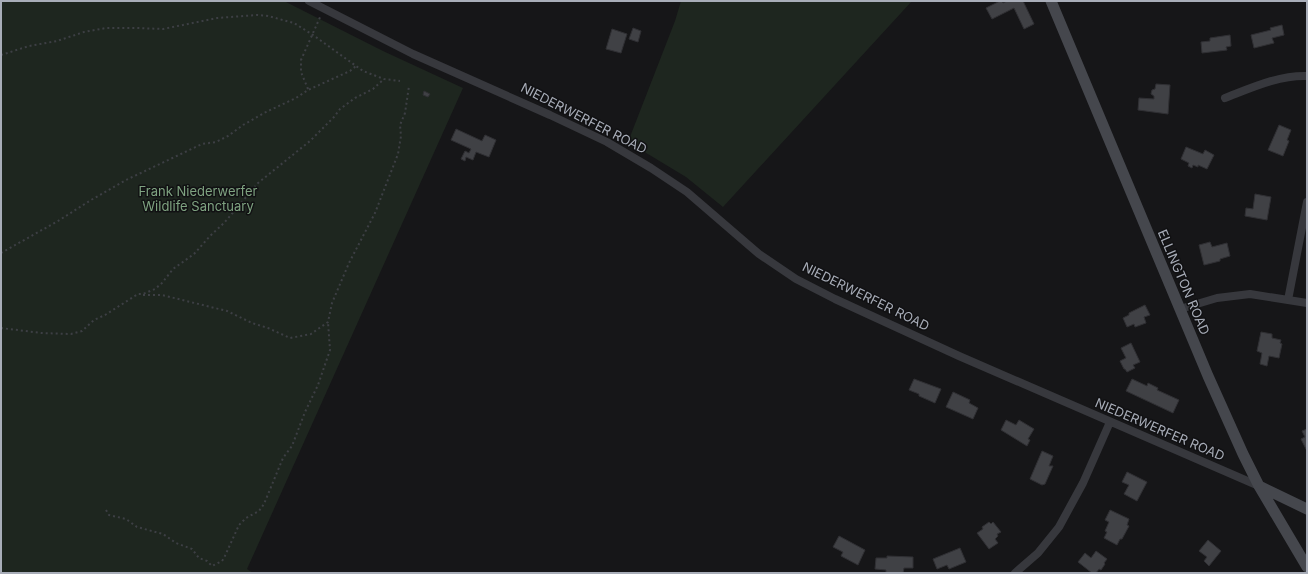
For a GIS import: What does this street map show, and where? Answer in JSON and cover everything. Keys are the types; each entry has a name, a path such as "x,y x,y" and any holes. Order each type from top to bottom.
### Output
{"main road":[{"name":"ELLINGTON ROAD","path":"1051,1 1242,454 1259,486 1307,567"},
{"name":"NIEDERWERFER ROAD","path":"1259,486 1307,508"}],"street":[{"name":"NIEDERWERFER ROAD","path":"309,1 413,54 607,142 651,168 687,192 759,254 796,279 835,299 959,356 1259,486"},
{"path":"1225,98 1264,83 1297,76 1307,76"},
{"path":"1288,300 1307,202"},
{"path":"1180,310 1217,298 1250,294 1307,303"},
{"path":"1015,573 1038,553 1059,527 1083,483 1110,422"}],"path":[{"path":"308,90 302,72 301,60 324,9"},
{"path":"1,55 29,46 57,41 84,32 106,28 163,29 230,16 240,17 257,15 268,16 294,23 363,71 384,79 400,81"},
{"path":"1,253 58,222 91,200 126,180 202,144 216,142 266,112 296,98 308,90 350,71 356,66"},
{"path":"1,328 29,332 70,334 82,331 94,320 105,315 138,294 143,294 155,289 173,269 194,254 224,223 258,183 310,141 340,109 355,98 373,89 384,79"},
{"path":"106,510 109,515 126,519 137,527 163,534 176,543 192,549 199,558 207,561 212,566 222,561 239,525 246,518 259,511 264,504 283,458 292,446 305,412 318,385 330,350 328,322 332,303 349,263 375,213 398,154 401,136 400,125 405,113 409,86"},
{"path":"138,294 162,295 227,311 290,338 311,334 328,322"}],"green space":[{"name":"Frank Niederwerfer Wildlife Sanctuary","path":"1,1 284,1 383,51 463,88 247,569 253,573 1,573"},
{"path":"681,1 912,1 723,207 686,177 628,142 675,21"}],"building":[{"path":"1000,1 1003,3 1007,1 1023,1 1034,24 1024,29 1014,8 992,19 986,8"},
{"path":"1282,25 1284,35 1272,38 1274,43 1254,48 1251,35 1271,30 1270,28"},
{"path":"633,28 641,31 638,42 629,39"},
{"path":"612,29 627,34 621,53 606,49"},
{"path":"1230,35 1231,46 1226,47 1227,50 1202,53 1201,42 1210,41 1210,38"},
{"path":"1156,84 1170,85 1168,114 1138,110 1139,98 1154,99 1154,96 1151,94 1152,90 1155,89"},
{"path":"424,91 430,94 428,97 423,95"},
{"path":"1279,125 1291,130 1287,140 1289,141 1283,156 1268,150"},
{"path":"456,129 482,141 485,135 496,140 489,157 476,152 473,160 466,157 465,161 461,159 465,151 469,153 471,149 451,140"},
{"path":"1186,147 1203,154 1205,150 1214,155 1207,169 1198,165 1198,167 1193,165 1192,168 1188,166 1189,163 1181,159"},
{"path":"1255,194 1271,197 1267,220 1245,216 1246,208 1253,209"},
{"path":"1210,242 1212,247 1227,243 1230,256 1220,259 1220,261 1204,265 1199,245"},
{"path":"1145,305 1150,315 1144,317 1146,323 1135,327 1134,324 1127,327 1123,318 1129,315 1129,313"},
{"path":"1261,332 1272,334 1272,338 1281,340 1280,343 1282,344 1279,358 1269,356 1267,366 1260,364 1262,353 1257,351"},
{"path":"1131,343 1140,362 1133,365 1135,368 1127,372 1120,361 1126,358 1121,348"},
{"path":"914,379 941,389 935,403 909,390"},
{"path":"1132,379 1147,386 1148,383 1158,388 1157,390 1179,400 1173,413 1126,391"},
{"path":"953,392 970,400 969,403 978,408 973,419 946,407"},
{"path":"1006,420 1016,425 1019,420 1034,429 1028,439 1030,440 1027,446 1001,430"},
{"path":"1307,429 1307,451 1301,439 1305,437 1302,431"},
{"path":"1042,451 1053,456 1049,466 1053,466 1045,484 1042,485 1030,479"},
{"path":"1127,472 1147,482 1137,501 1124,494 1129,485 1122,482"},
{"path":"1110,510 1129,519 1127,525 1129,526 1117,545 1104,538 1109,522 1105,520"},
{"path":"989,522 991,524 993,522 1001,532 997,534 998,536 995,539 998,543 989,549 977,533"},
{"path":"839,536 865,550 858,565 841,556 843,552 833,547"},
{"path":"1208,540 1221,551 1209,566 1204,561 1207,557 1199,551"},
{"path":"960,548 966,562 949,569 947,565 937,569 933,559"},
{"path":"1096,551 1107,559 1101,570 1099,569 1096,573 1092,573 1078,562 1085,553 1091,558"},
{"path":"887,556 913,557 913,568 904,568 903,573 886,573 886,570 875,569 876,558 887,558"}]}
